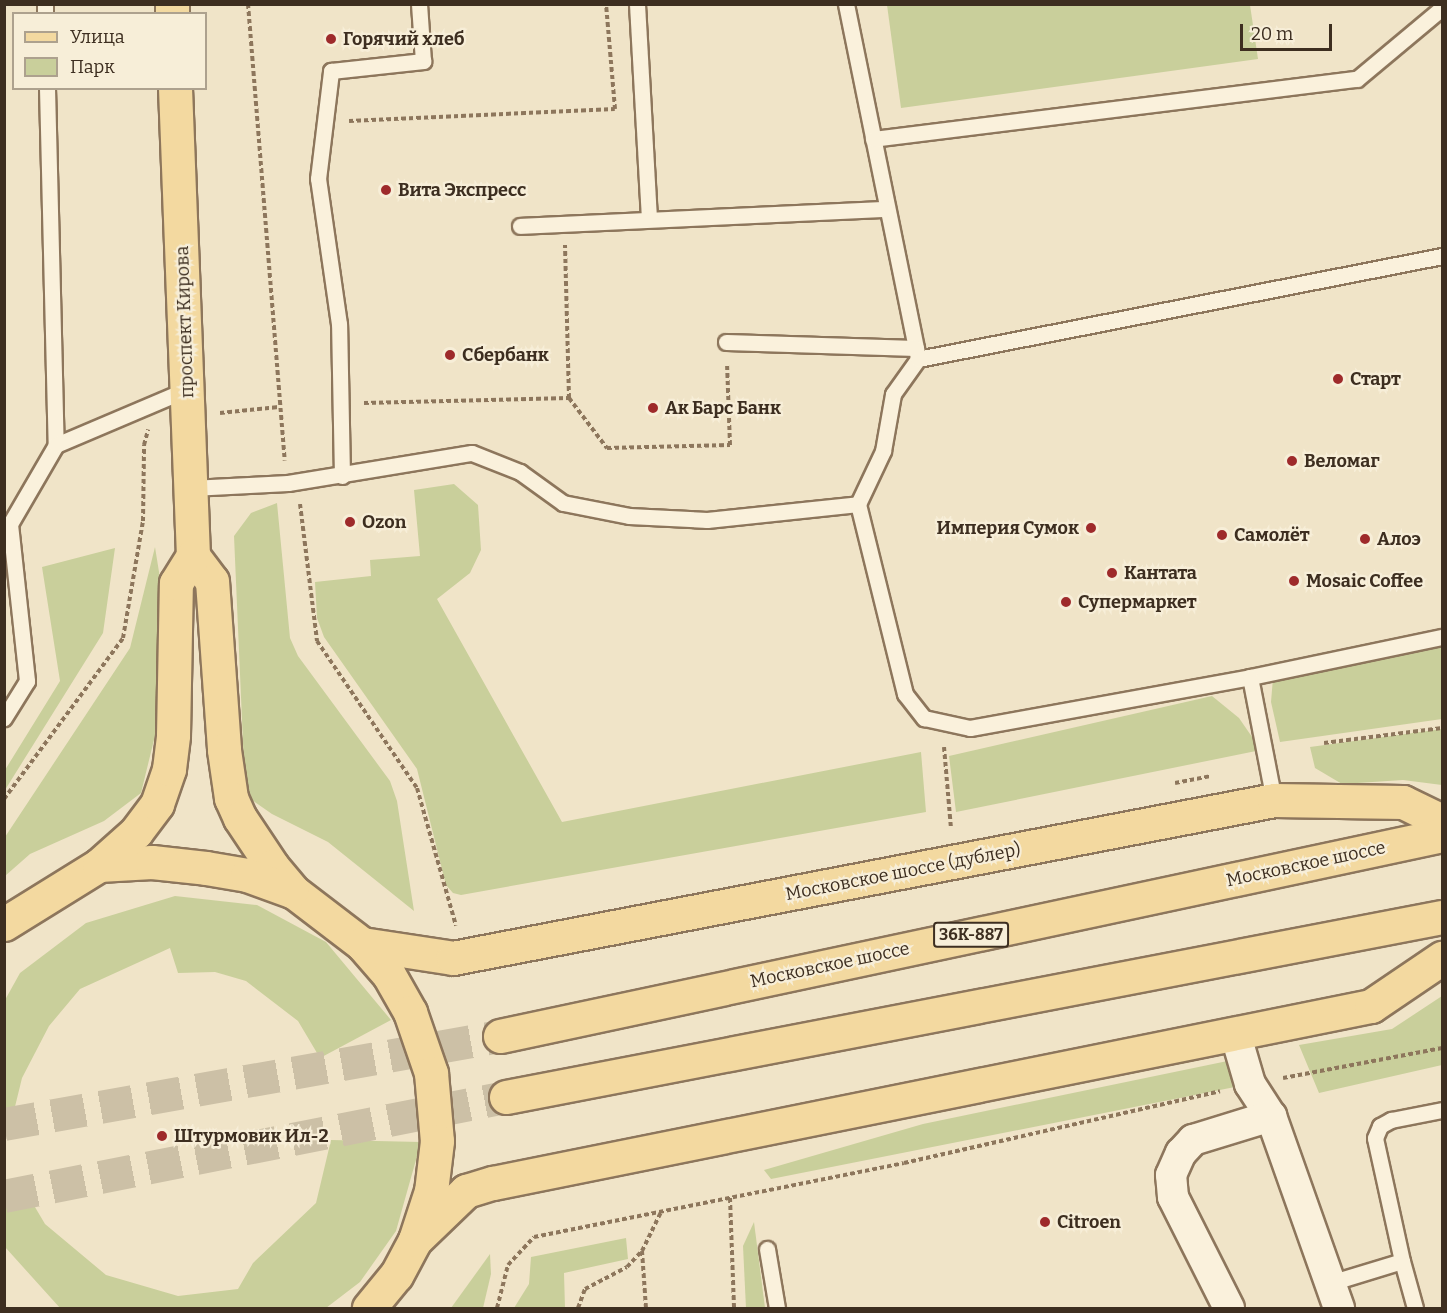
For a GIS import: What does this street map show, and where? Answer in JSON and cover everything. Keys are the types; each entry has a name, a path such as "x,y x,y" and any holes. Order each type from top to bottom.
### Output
{"main road":[{"name":"проспект Кирова","path":"175,90 193,556"},
{"path":"4,924 99,866 136,832 157,804 169,769 176,583 193,556 212,581 231,798 250,836 294,892 362,944 389,975 410,1012 431,1073 437,1141 431,1191 415,1240 396,1275 369,1308"},
{"name":"Московское шоссе (дублер)","path":"362,944 453,958 1275,800 1403,802 1443,821"},
{"name":"Московское шоссе","path":"500,1036 1443,835"},
{"path":"99,866 152,862 206,868 247,875 294,892"},
{"path":"506,1097 1443,917"},
{"path":"415,1240 466,1191 493,1183 1236,1036 1371,1006 1443,958"}],"street":[{"path":"1236,1036 1250,1084 1271,1116 1334,1296"},
{"path":"1229,1308 1173,1197 1171,1175 1181,1153 1193,1140 1271,1116"}],"lane":[{"path":"342,476 339,324 318,179 331,71 423,61 419,4"},
{"path":"637,4 649,219"},
{"path":"846,4 917,353 893,394 883,451 858,504 904,694 924,718 970,728 1250,677 1443,637"},
{"path":"873,139 1357,79 1443,8"},
{"path":"4,718 27,681 7,525 56,445 47,90"},
{"path":"520,226 886,209"},
{"path":"726,342 917,353 1443,256"},
{"path":"56,445 188,389"},
{"path":"191,488 288,483 472,453 520,472 563,503 628,516 707,520 858,504"},
{"path":"4,625 20,623"},
{"path":"1250,677 1275,800"},
{"path":"1415,1308 1402,1261 1376,1138 1380,1126 1391,1120 1443,1110"},
{"path":"767,1249 777,1308"},
{"path":"1334,1296 1402,1261"}],"path":[{"path":"248,4 279,407 288,483 304,510 317,642 417,788 456,927 466,924"},
{"path":"325,122 615,109 606,4"},
{"path":"564,224 569,398 607,448 730,445 726,342"},
{"path":"340,403 569,398"},
{"path":"257,408 279,407"},
{"path":"4,799 123,638 143,521 144,445 150,424"},
{"path":"942,722 951,829"},
{"path":"1324,743 1443,728"},
{"path":"1164,786 1210,776"},
{"path":"939,831 961,828"},
{"path":"497,1308 508,1264 534,1237 904,1163 1250,1084 1443,1048"},
{"path":"730,1198 734,1308"},
{"path":"578,1308 585,1289 627,1267 642,1251 661,1212"},
{"path":"642,1251 646,1308"}],"green space":[{"path":"887,5 1250,5 1258,59 901,108"},
{"path":"454,484 478,505 481,550 470,573 437,599 562,822 921,752 926,812 461,895 453,893 446,885 417,769 324,637 317,618 315,582 371,576 370,560 420,556 414,490"},
{"path":"277,503 290,638 298,656 390,781 397,801 414,911 328,842 272,814 252,800 245,789 234,536 251,513"},
{"path":"155,547 164,603 163,703 141,793 104,821 30,854 5,876 5,837 130,648"},
{"path":"115,548 103,633 5,790 5,770 60,681 42,567"},
{"path":"1442,644 1442,719 1280,742 1271,702 1273,678"},
{"path":"1212,696 1239,718 1261,750 956,812 949,756"},
{"path":"1442,729 1442,785 1403,780 1342,784 1315,768 1310,747"},
{"path":"175,896 257,905 326,942 391,1020 320,1058 298,1021 246,981 215,972 178,973 170,948 80,989 49,1026 22,1078 11,1123 5,1124 5,1000 20,973 86,923"},
{"path":"1442,996 1442,1065 1319,1093 1299,1045 1392,1029"},
{"path":"1242,1058 1250,1084 771,1179 764,1170 923,1124"},
{"path":"331,1140 421,1142 396,1231 360,1282 326,1308 60,1308 5,1247 5,1199 29,1197 45,1224 106,1275 178,1296 238,1289 253,1263 316,1203"},
{"path":"754,1222 765,1308 746,1308 743,1246"},
{"path":"626,1238 628,1259 564,1273 565,1308 514,1308 529,1284 531,1257"},
{"path":"490,1254 491,1274 483,1308 451,1308"}],"tunnel":[{"path":"4,1124 500,1036"},
{"path":"4,1196 506,1097"}],"place":[{"name":"Горячий хлеб","path":"331,39"},
{"name":"Вита Экспресс","path":"386,190"},
{"name":"Сбербанк","path":"450,355"},
{"name":"Старт","path":"1338,379"},
{"name":"Ак Барс Банк","path":"653,408"},
{"name":"Веломаг","path":"1292,461"},
{"name":"Ozon","path":"350,522"},
{"name":"Империя Сумок","path":"1091,528"},
{"name":"Самолёт","path":"1222,535"},
{"name":"Алоэ","path":"1365,539"},
{"name":"Кантата","path":"1112,573"},
{"name":"Mosaic Coffee","path":"1294,581"},
{"name":"Супермаркет","path":"1066,602"},
{"name":"Штурмовик Ил-2","path":"162,1136"},
{"name":"Citroen","path":"1045,1222"}]}
